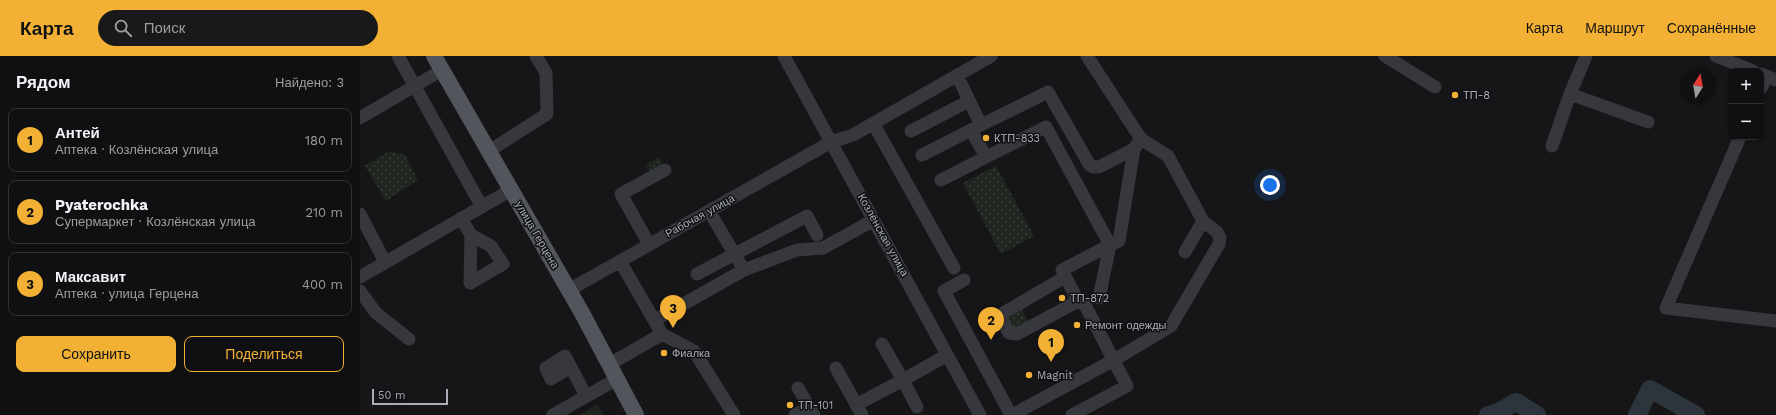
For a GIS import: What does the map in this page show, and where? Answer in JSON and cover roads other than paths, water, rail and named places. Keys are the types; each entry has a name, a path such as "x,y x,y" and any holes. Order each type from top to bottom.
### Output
{"main road":[{"name":"улица Герцена","path":"434,56 569,290 636,415"}],"street":[{"path":"398,56 482,207"},
{"path":"489,151 547,114 546,73 536,56"},
{"name":"Козлёнская улица","path":"784,56 980,415"},
{"name":"Рабочая улица","path":"569,290 831,142 853,135 990,56"},
{"path":"964,280 944,291 1015,414 1114,360 1171,326 1219,244 1220,238 1217,232 1203,221 1168,156 1137,144 1087,56"},
{"path":"1385,56 1435,87"},
{"path":"1552,146 1570,94 1586,56"},
{"path":"1716,56 1746,68"},
{"path":"360,118 442,70"},
{"path":"957,75 969,101 986,157"},
{"path":"922,155 1045,92 1050,94 1089,164 1093,167 1099,166 1137,144"},
{"path":"1570,94 1648,122"},
{"path":"911,131 969,101"},
{"path":"941,180 1064,118"},
{"path":"872,123 954,268"},
{"path":"1046,127 1110,245 1099,298"},
{"path":"1739,140 1666,308 1776,321"},
{"path":"1072,415 1127,386 1085,305 1078,301 1062,270 1119,241 1137,144"},
{"path":"649,244 621,194 665,170"},
{"path":"360,277 511,190"},
{"path":"709,211 744,270"},
{"path":"360,214 386,262"},
{"path":"697,274 807,216 817,235"},
{"path":"461,218 471,235"},
{"path":"655,320 744,270 797,250 823,248 874,220"},
{"path":"1185,252 1203,221"},
{"path":"620,261 662,334 694,351 734,415"},
{"path":"1065,277 1004,312 1002,318 1005,326 1009,333 1017,334 1078,301"},
{"path":"360,290 376,314 409,339"},
{"path":"610,364 662,334"},
{"path":"882,344 917,407"},
{"path":"836,368 859,410 903,380 947,355"},
{"path":"571,367 586,396"},
{"path":"553,415 617,379"},
{"path":"795,415 811,411 798,388"}],"waterway":[{"path":"1637,415 1650,389 1696,415"},
{"path":"1488,415 1498,412 1516,402 1537,415"}],"place":[{"name":"ТП-8","path":"1455,95"},
{"name":"КТП-833","path":"986,138"},
{"name":"ТП-872","path":"1062,298"},
{"name":"Ремонт одежды","path":"1077,325"},
{"name":"Максавит","path":"673,328"},
{"name":"Pyaterochka","path":"991,340"},
{"name":"Фиалка","path":"664,353"},
{"name":"Антей","path":"1051,362"},
{"name":"Magnit","path":"1029,375"},
{"name":"ТП-101","path":"790,405"}]}
